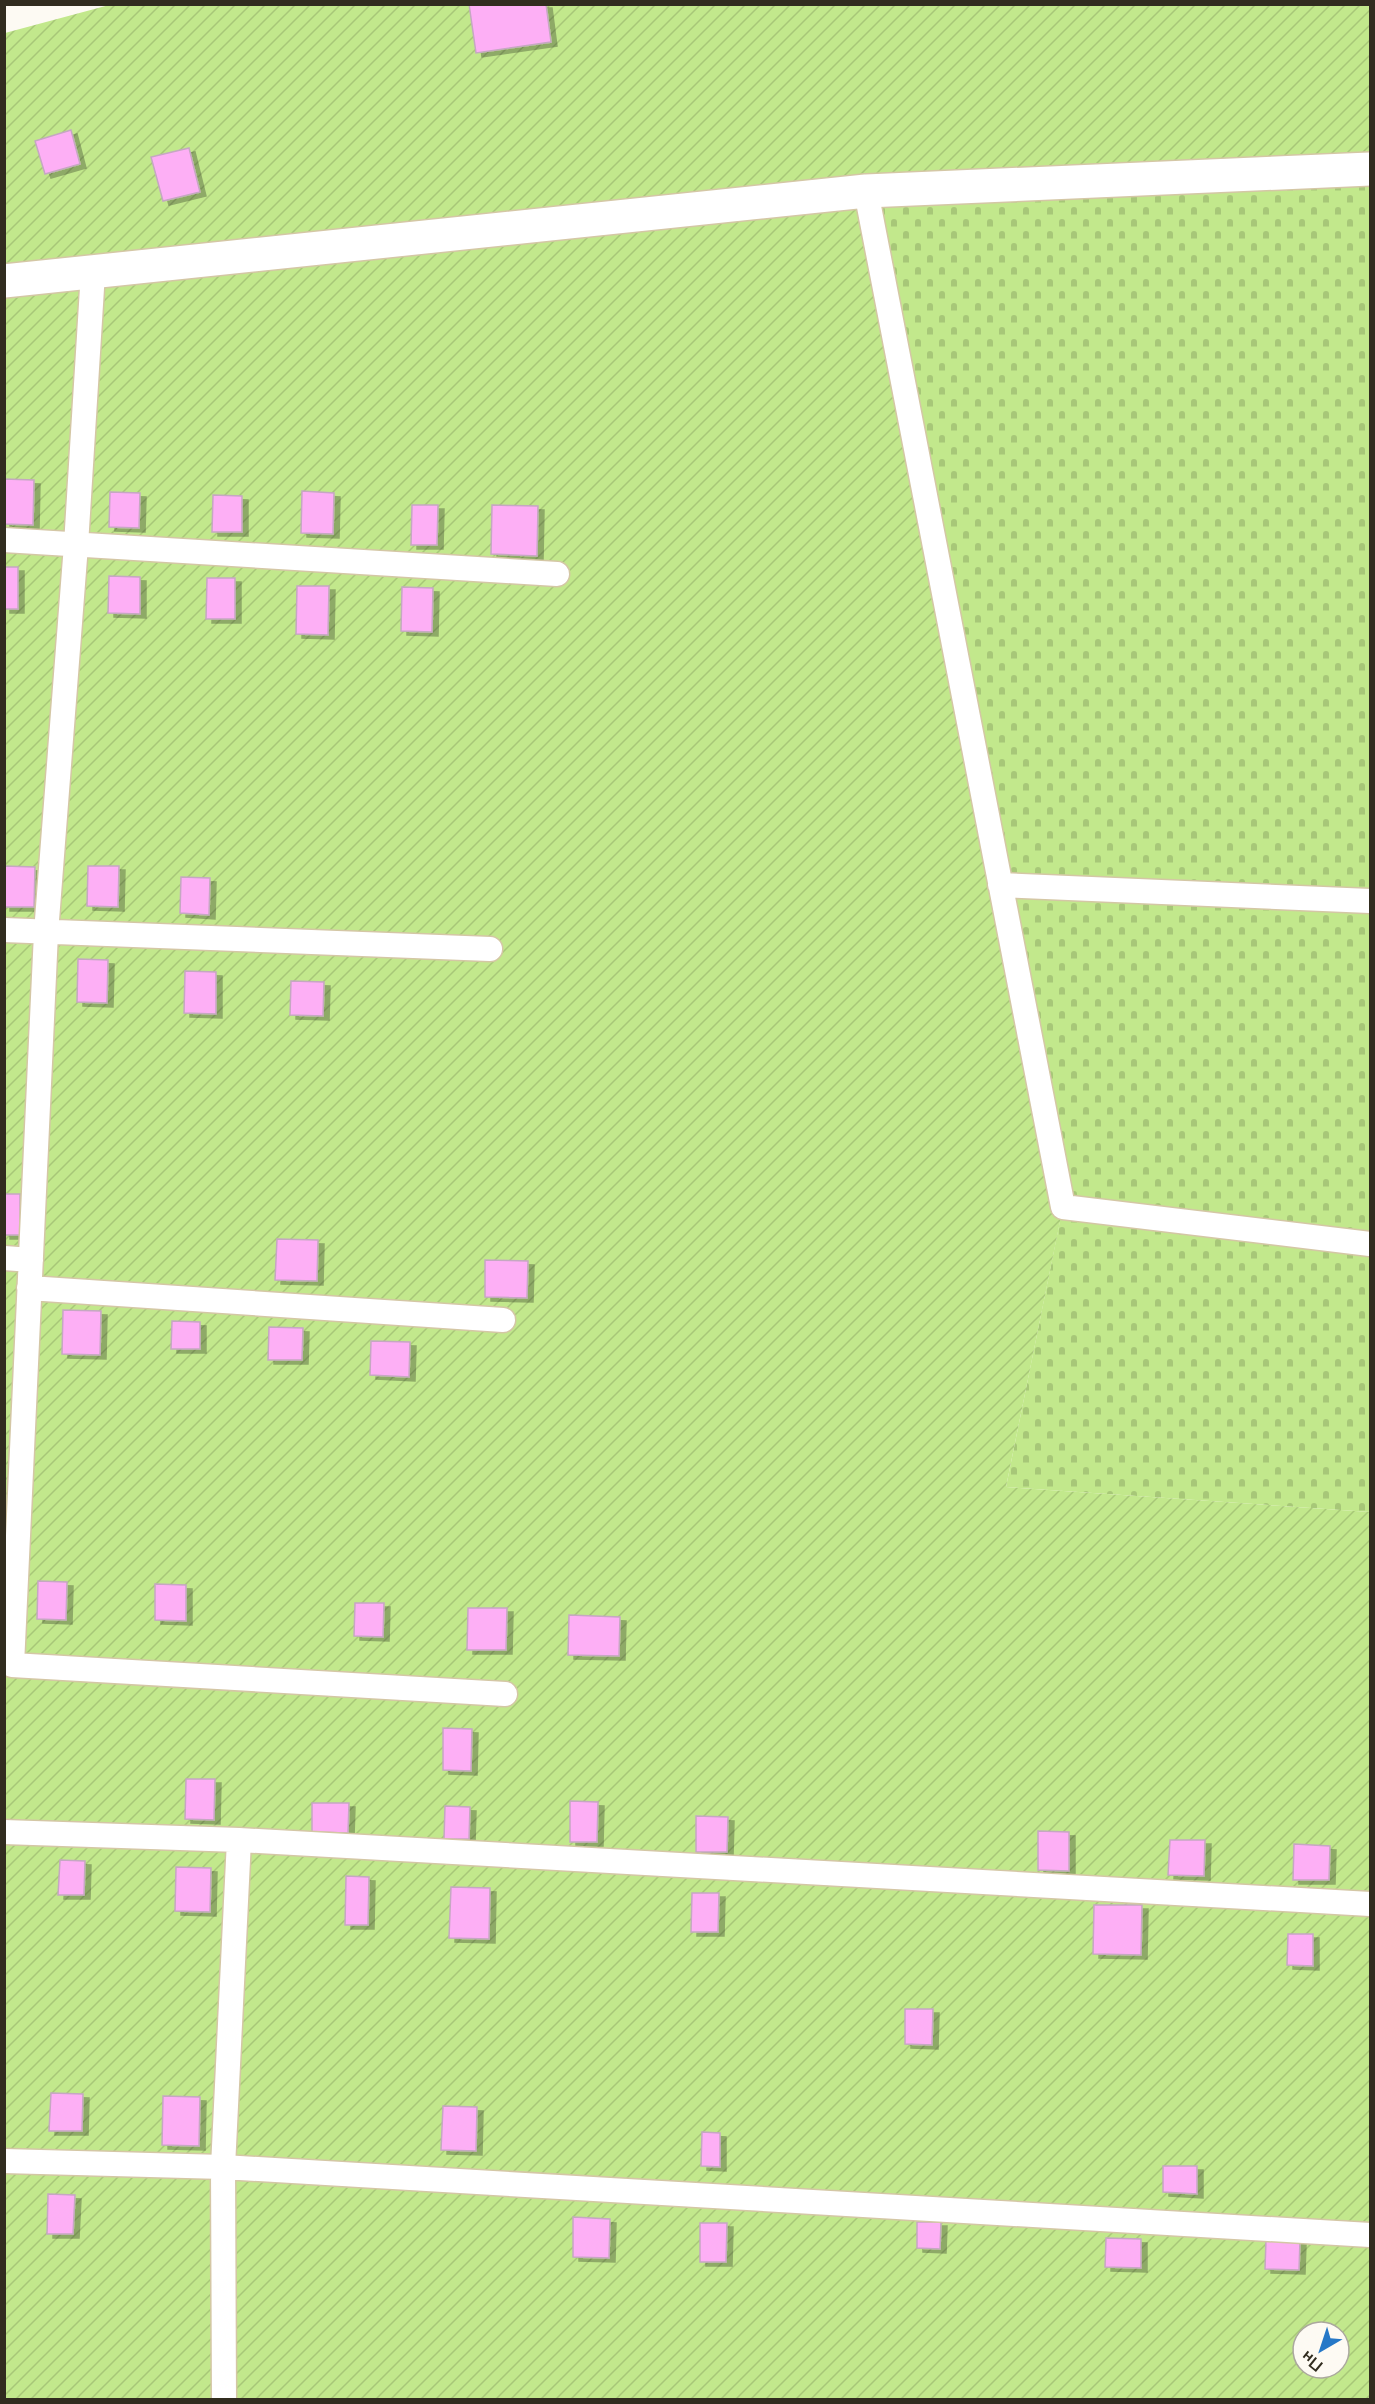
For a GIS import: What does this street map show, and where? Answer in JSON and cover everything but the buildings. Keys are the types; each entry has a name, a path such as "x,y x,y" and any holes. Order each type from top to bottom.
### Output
{"street":[{"path":"4,281 866,191 1371,169"}],"lane":[{"path":"866,191 1063,1206 1371,1244"},
{"path":"93,272 76,545 46,933 12,1665 505,1694"},
{"path":"4,540 557,574"},
{"path":"1000,885 1371,900"},
{"path":"4,930 490,950"},
{"path":"4,1258 31,1260"},
{"path":"29,1288 503,1320"},
{"path":"4,1832 239,1840 1371,1904"},
{"path":"224,2400 223,2167 239,1840"},
{"path":"4,2161 223,2167 1371,2235"}],"green space":[{"path":"113,4 1370,5 1370,169 867,191 1063,1207 1006,1487 1370,1512 1370,2399 5,2400 5,33"},
{"path":"1370,169 1370,1512 1006,1487 1063,1206 866,191"}]}
